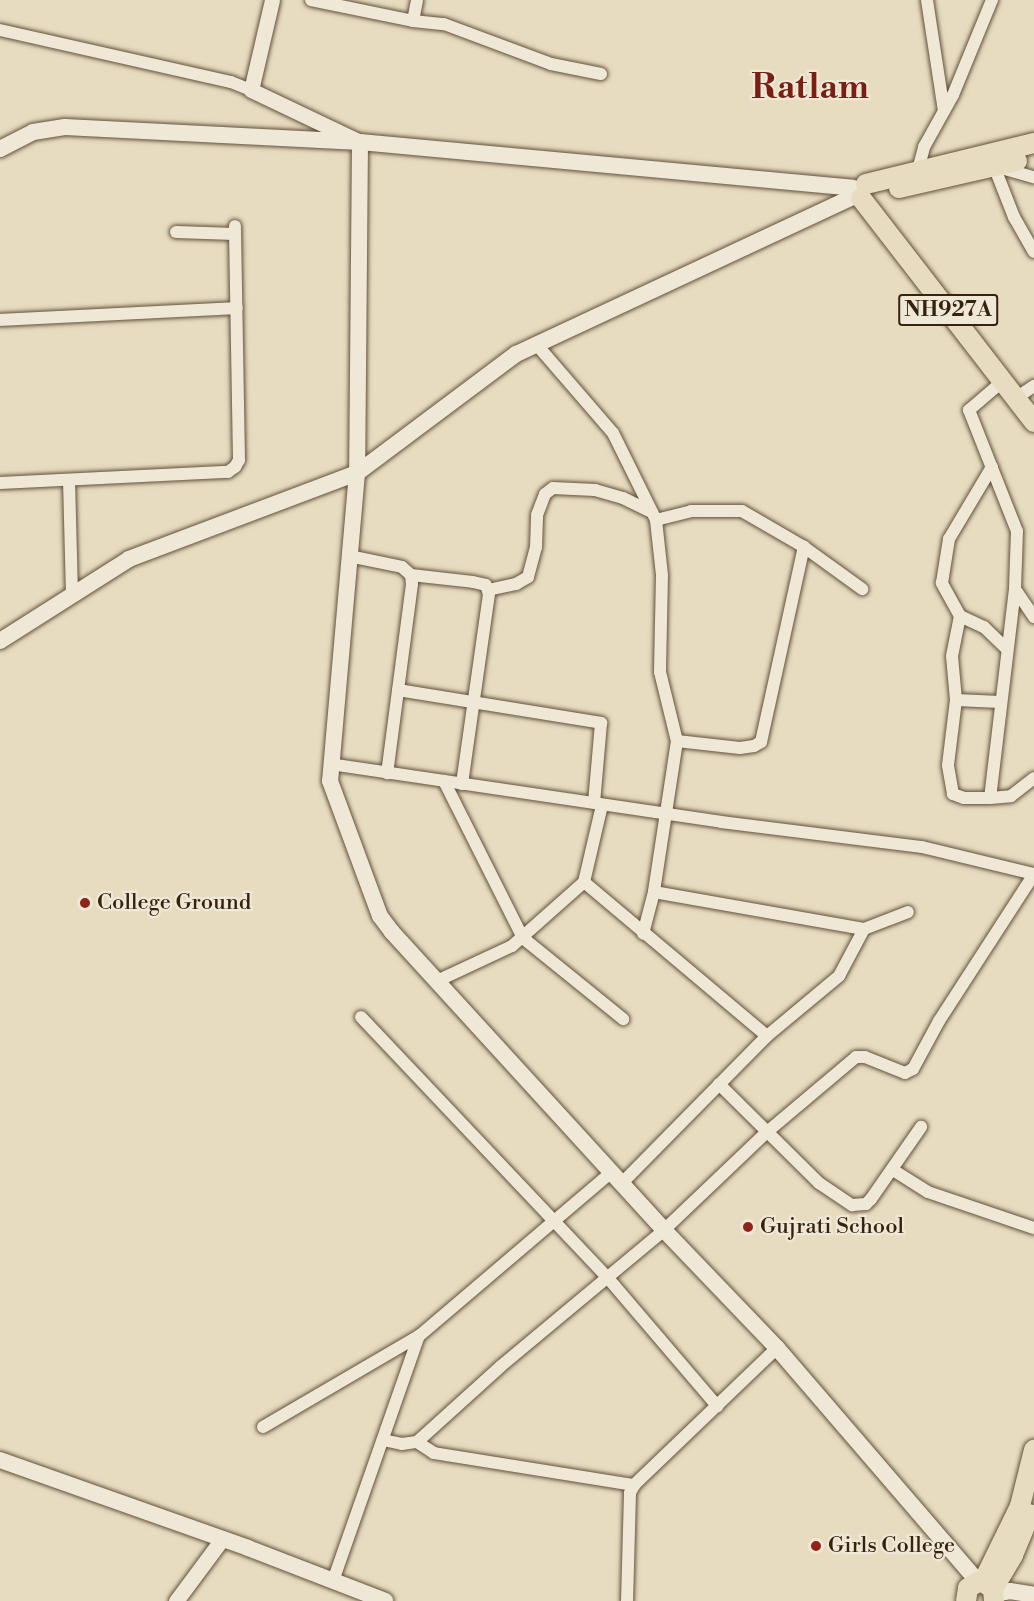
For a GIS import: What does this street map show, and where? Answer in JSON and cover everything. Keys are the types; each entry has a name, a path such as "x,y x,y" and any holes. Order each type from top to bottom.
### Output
{"highway":[{"path":"862,192 903,187 994,159 1034,143"},
{"path":"862,192 918,170 994,159 1034,157"},
{"name":"NH927A","path":"862,192 1003,381 1027,396"},
{"name":"NH927A","path":"862,192 1027,396 1034,422"},
{"path":"988,1590 1020,1506 1034,1450"},
{"path":"988,1590 1013,1555 1034,1500"},
{"path":"966,1601 968,1588 988,1590"}],"main road":[{"path":"0,149 33,132 65,127 360,142 862,192"},
{"path":"360,142 357,473 330,781 380,916 664,1230 777,1348 988,1590 1034,1595"},
{"path":"0,641 129,559 357,473 516,354 862,192"},
{"path":"0,1460 222,1539 385,1601"}],"street":[{"path":"250,90 272,0"},
{"path":"311,0 338,3 413,21 444,24 551,64 601,74"},
{"path":"413,21 417,0"},
{"path":"927,0 944,111"},
{"path":"918,170 924,147 944,111 992,0"},
{"path":"0,30 231,82 360,142"},
{"path":"994,159 1034,138"},
{"path":"994,159 1034,177"},
{"path":"994,159 1014,217 1034,252"},
{"path":"0,483 228,472 235,467 239,460 235,230 176,232"},
{"path":"0,320 237,308"},
{"path":"537,345 613,433 654,516 662,575 660,672 676,741 654,892 643,934"},
{"path":"990,798 1015,589 1017,531 969,410 1003,381"},
{"path":"992,467 949,539 942,583 960,615 984,627 1007,649"},
{"path":"69,480 72,595"},
{"path":"488,590 516,584 528,577 536,547 537,515 545,494 553,488 594,490 623,498 654,516 691,511 742,511 804,547 862,589"},
{"path":"676,741 740,748 754,746 761,742 804,547"},
{"path":"349,556 402,567 411,575 486,585 489,594 462,784"},
{"path":"387,772 412,584 411,575"},
{"path":"1015,589 1034,617"},
{"path":"960,615 952,656 956,700 948,765 953,794 975,799 1011,796 1034,778"},
{"path":"398,690 601,723 598,804 584,882 512,946 437,981"},
{"path":"956,700 1000,702"},
{"path":"330,764 667,814 922,847 1034,874 939,1021 913,1069 905,1073 865,1057 856,1058 768,1132 664,1230 501,1366 417,1442 402,1444 383,1440"},
{"path":"444,781 523,938 623,1020"},
{"path":"584,882 767,1036"},
{"path":"654,892 864,929 908,912"},
{"path":"263,1427 419,1336 553,1222 617,1177 719,1084 767,1036 839,976 864,929"},
{"path":"361,1017 429,1086 498,1165 607,1277 717,1406"},
{"path":"719,1084 819,1183 852,1205 866,1204 893,1170 921,1127"},
{"path":"893,1170 928,1192 1034,1228"},
{"path":"333,1581 419,1336"},
{"path":"627,1601 630,1494 634,1485 777,1348"},
{"path":"417,1442 434,1453 634,1485"},
{"path":"176,1601 222,1539"}],"place":[{"name":"College Ground","path":"85,903"},
{"name":"Gujrati School","path":"748,1227"},
{"name":"Girls College","path":"816,1546"}],"district":[{"name":"Ratlam","path":"810,89"}]}
